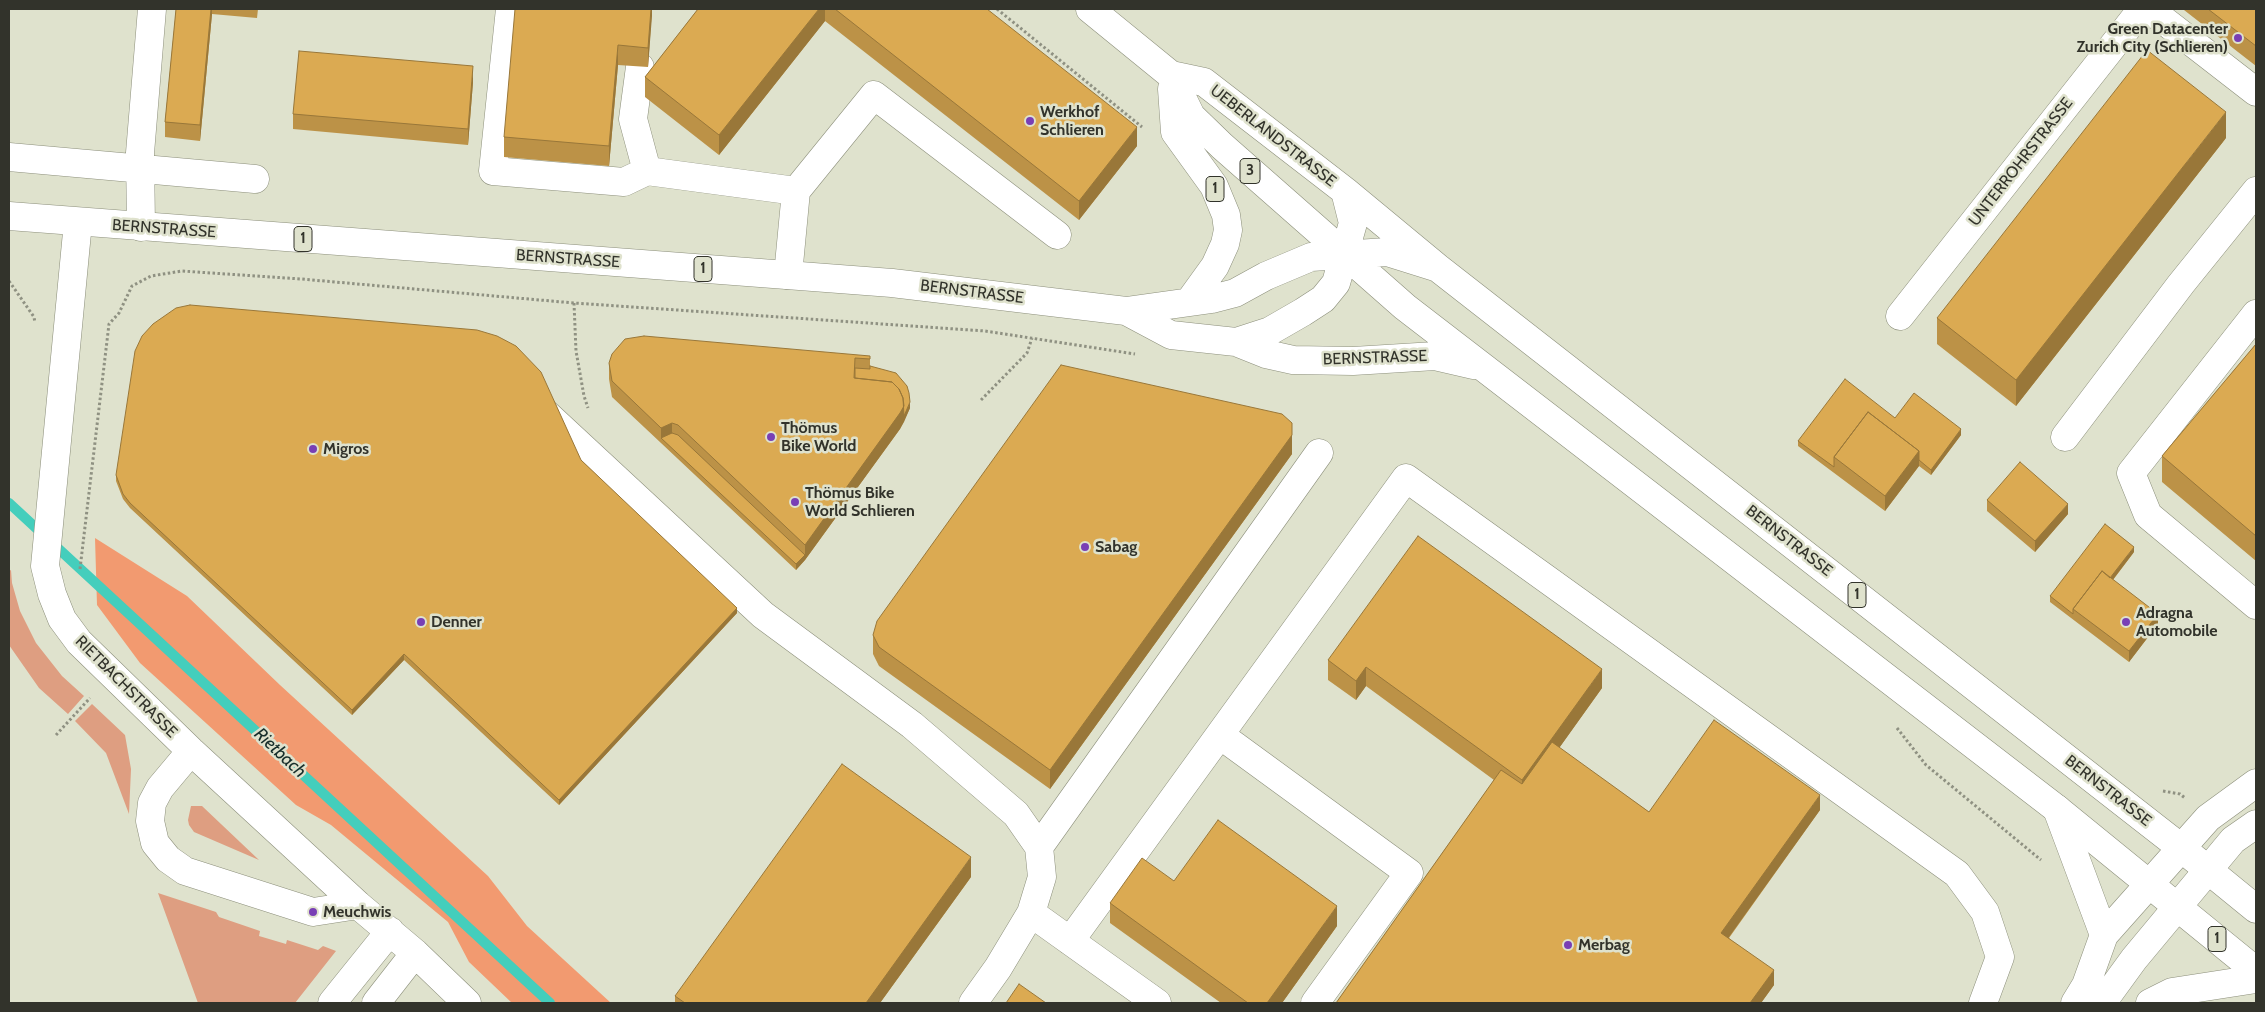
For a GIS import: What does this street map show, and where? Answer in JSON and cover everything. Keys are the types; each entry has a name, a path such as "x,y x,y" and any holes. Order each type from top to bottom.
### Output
{"main road":[{"path":"140,227 140,168 152,9"},
{"path":"510,9 493,171 624,182 647,171 796,191"},
{"name":"UEBERLANDSTRASSE","path":"1090,9 1171,74 1204,82 1346,192"},
{"name":"UNTERROHRSTRASSE","path":"1900,316 2142,9"},
{"path":"2149,9 2256,92"},
{"path":"640,67 633,119 647,171"},
{"name":"UEBERLANDSTRASSE","path":"1171,74 1191,116 1345,256"},
{"name":"1","path":"1171,74 1175,132 1214,186 1226,215 1228,230 1225,244 1215,266 1188,302"},
{"path":"788,275 796,191 874,95 1057,235"},
{"path":"9,157 255,180"},
{"path":"2065,437 2187,277 2256,191"},
{"name":"BERNSTRASSE","path":"1236,342 1270,331 1323,298 1336,283 1353,222 1346,192"},
{"name":"BERNSTRASSE","path":"1346,192 1438,268 2180,847 2256,909"},
{"name":"BERNSTRASSE","path":"9,216 948,288 1126,311 1234,293 1266,276 1311,257 1387,252 1438,268"},
{"name":"RIETBACHSTRASSE","path":"78,222 45,566 52,594 62,619 79,642 191,751 358,905 415,953 468,1003"},
{"name":"BERNSTRASSE","path":"1345,256 1405,308 2057,810 2256,972"},
{"name":"BERNSTRASSE","path":"1126,311 1171,335 1236,342 1266,354 1293,360 1353,362 1435,356 1485,368"},
{"path":"2256,314 2131,473 2148,515 2256,605"},
{"path":"526,396 763,615 850,678 963,767 1016,814 1038,847 1042,877 1031,913 998,968 973,1003"},
{"path":"1038,847 1319,453"},
{"path":"1070,941 1406,478 1957,874 1985,912 2000,957 1983,1003"},
{"path":"1220,735 1409,873 1315,1003"},
{"path":"191,751 160,788 152,803 150,821 155,843 168,859 185,870 313,912 358,905"},
{"path":"2075,1003 2086,985 2104,935 2180,847 2208,818 2256,782"},
{"path":"2057,810 2104,935"},
{"path":"2102,1003 2177,907 2233,840 2256,824"},
{"path":"1031,913 1158,1003"},
{"path":"332,1003 390,931"},
{"path":"376,1003 415,953"},
{"path":"2150,1003 2172,992 2256,979"}],"path":[{"path":"997,9 1145,130"},
{"path":"80,574 109,324 119,312 132,286 151,276 182,271 301,279 574,303 985,330 1145,356"},
{"path":"9,281 34,317"},
{"path":"574,303 577,360 584,396 597,431 583,447"},
{"path":"981,400 1027,353 1032,338"},
{"path":"56,735 92,696"}],"shaded area":[{"path":"95,538 187,596 280,685 488,876 527,926 611,1003 512,1003 469,962 448,922 331,825 296,805 140,663 97,605"},
{"path":"11,570 12,583 20,611 36,643 62,676 84,696 68,714 39,688 9,645 9,571"},
{"path":"92,704 125,735 131,769 129,814 106,753 75,721"},
{"path":"191,806 202,806 259,860 194,832 188,820"},
{"path":"158,893 216,912 219,917 260,931 259,936 286,944 287,940 318,950 323,946 336,951 295,1003 198,1003"}],"building":[{"path":"176,9 211,9 200,125 165,122"},
{"path":"515,9 651,9 648,48 618,45 609,146 504,137"},
{"path":"698,9 819,9 719,135 645,77"},
{"path":"835,9 987,9 1137,127 1079,201"},
{"path":"2208,9 2256,9 2256,46"},
{"path":"2147,50 2226,112 2016,380 1937,318"},
{"path":"299,51 473,66 468,129 293,114"},
{"path":"190,305 477,330 497,336 516,346 541,372 581,460 737,608 559,800 404,654 352,710 130,503 123,494 116,475 135,351 142,336 153,324 176,308"},
{"name":"Thömus Bike World Schlieren","path":"644,336 870,356 870,359 855,358 854,378 892,382 899,389 904,406 805,545 678,425 672,423 661,428 612,381 609,363 612,354 625,339"},
{"path":"2256,344 2256,536 2162,456"},
{"name":"Sabag","path":"1061,365 1282,414 1292,423 1292,435 1050,770 879,647 873,635 877,621"},
{"path":"870,366 896,373 907,386 910,402 904,416 903,398 899,389 892,382 855,378 855,368 870,369"},
{"path":"1845,379 1895,418 1914,393 1961,429 1931,470 1919,460 1919,451 1868,412 1834,457 1834,467 1798,441"},
{"path":"1868,412 1919,451 1885,496 1834,457"},
{"path":"672,433 678,435 805,555 796,564 661,438"},
{"path":"2020,462 2068,504 2035,541 1987,500"},
{"path":"2105,524 2134,547 2110,578 2102,571 2073,609 2073,614 2050,596"},
{"path":"1418,536 1602,669 1522,780 1366,667 1356,681 1328,660"},
{"path":"2102,571 2158,614 2129,651 2073,609"},
{"path":"1714,720 1820,795 1721,933 1774,970 1750,1003 1336,1003 1501,770 1522,784 1552,742 1649,812"},
{"path":"842,764 971,857 866,1003 685,1003 675,996"},
{"path":"1218,820 1337,906 1267,1003 1248,1003 1110,903 1142,858 1174,881"},
{"path":"1019,984 1046,1003 1006,1003"}],"waterway":[{"name":"Rietbach","path":"9,503 550,1003"}],"place":[{"name":"Green Datacenter Zurich City (Schlieren)","path":"2238,38"},
{"name":"Werkhof Schlieren","path":"1030,121"},
{"name":"Thömus Bike World","path":"771,437"},
{"name":"Migros","path":"313,449"},
{"name":"Thömus Bike World Schlieren","path":"795,502"},
{"name":"Sabag","path":"1085,547"},
{"name":"Denner","path":"421,622"},
{"name":"Adragna Automobile","path":"2126,622"},
{"name":"Meuchwis","path":"313,912"},
{"name":"Merbag","path":"1568,945"}]}
